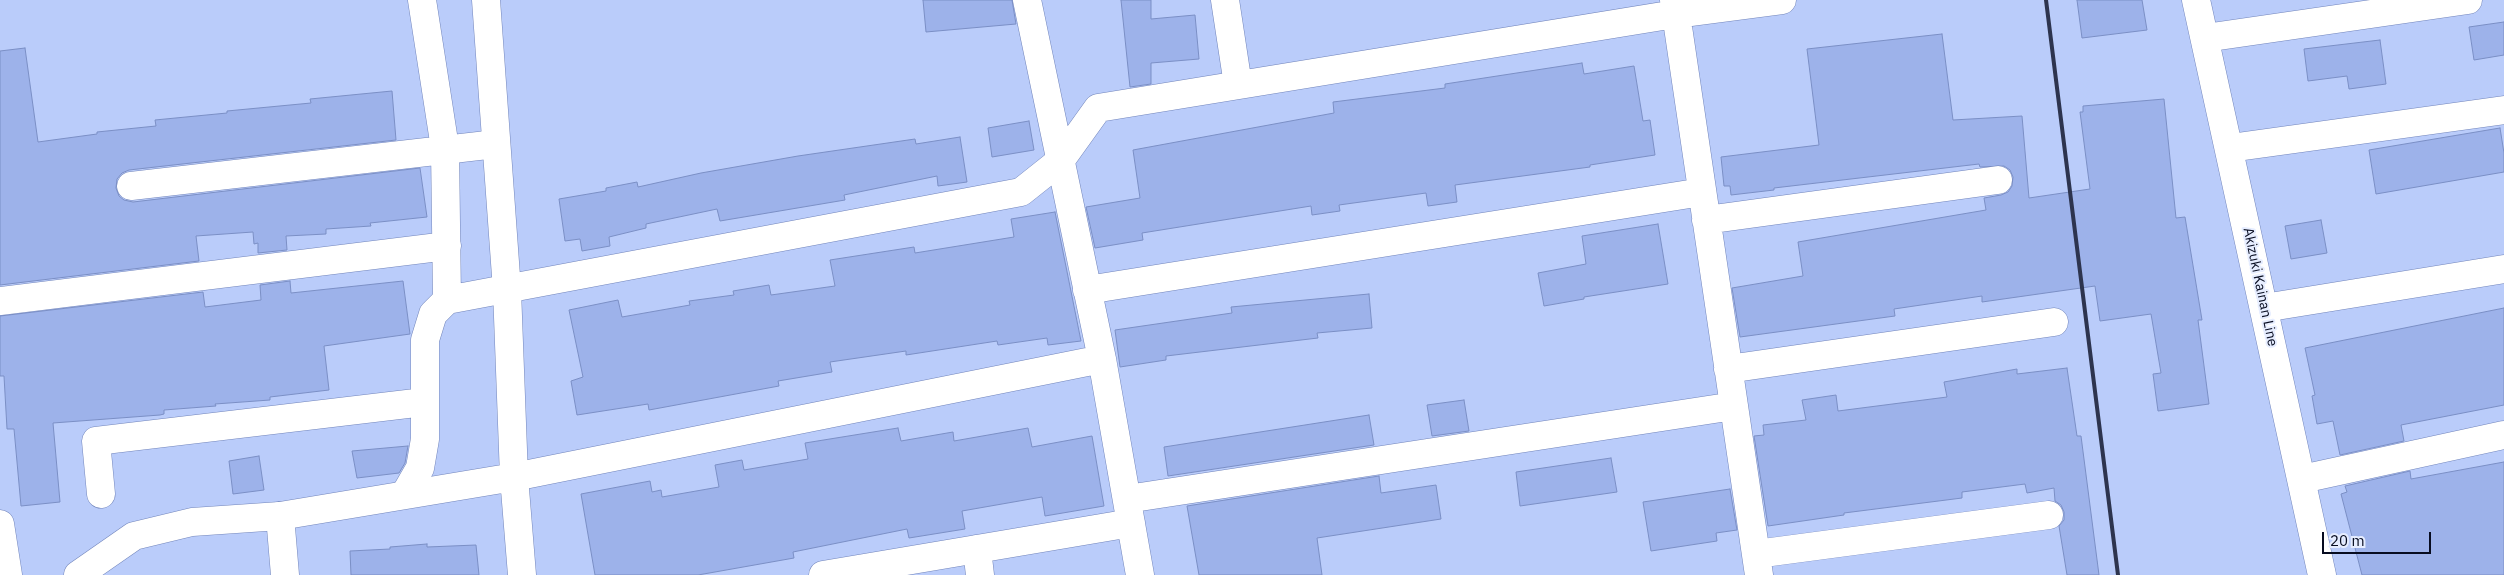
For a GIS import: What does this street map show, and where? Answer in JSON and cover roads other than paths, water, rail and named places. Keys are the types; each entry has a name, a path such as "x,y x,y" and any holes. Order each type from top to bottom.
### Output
{"street":[{"path":"422,0 445,148 447,300"},
{"path":"486,0 508,290 514,477 522,575"},
{"path":"1027,0 1102,359 1140,575"},
{"path":"1225,0 1238,85"},
{"path":"405,494 420,468 425,439 425,340 433,314 447,300 1021,192 1060,161 1098,108 1238,85 1674,7 1782,0"},
{"name":"Akizuki Kainan Line","path":"2196,0 2230,148 2322,575"},
{"path":"2205,38 2468,0"},
{"path":"1674,7 1758,565 2049,515"},
{"path":"2230,148 2504,110"},
{"path":"131,186 445,148 496,144"},
{"path":"1706,220 1998,180"},
{"path":"1087,290 1702,192"},
{"path":"0,302 447,246"},
{"path":"2264,308 2504,269"},
{"path":"1728,369 2054,322"},
{"path":"78,575 134,536 192,522 280,516 514,477 1102,359"},
{"path":"101,494 96,441 424,402"},
{"path":"823,575 978,562 1129,511 1734,406"},
{"path":"2302,479 2504,435"},
{"path":"280,516 285,575"},
{"path":"0,524 8,575"}],"railway":[{"path":"2046,0 2118,575"}]}
